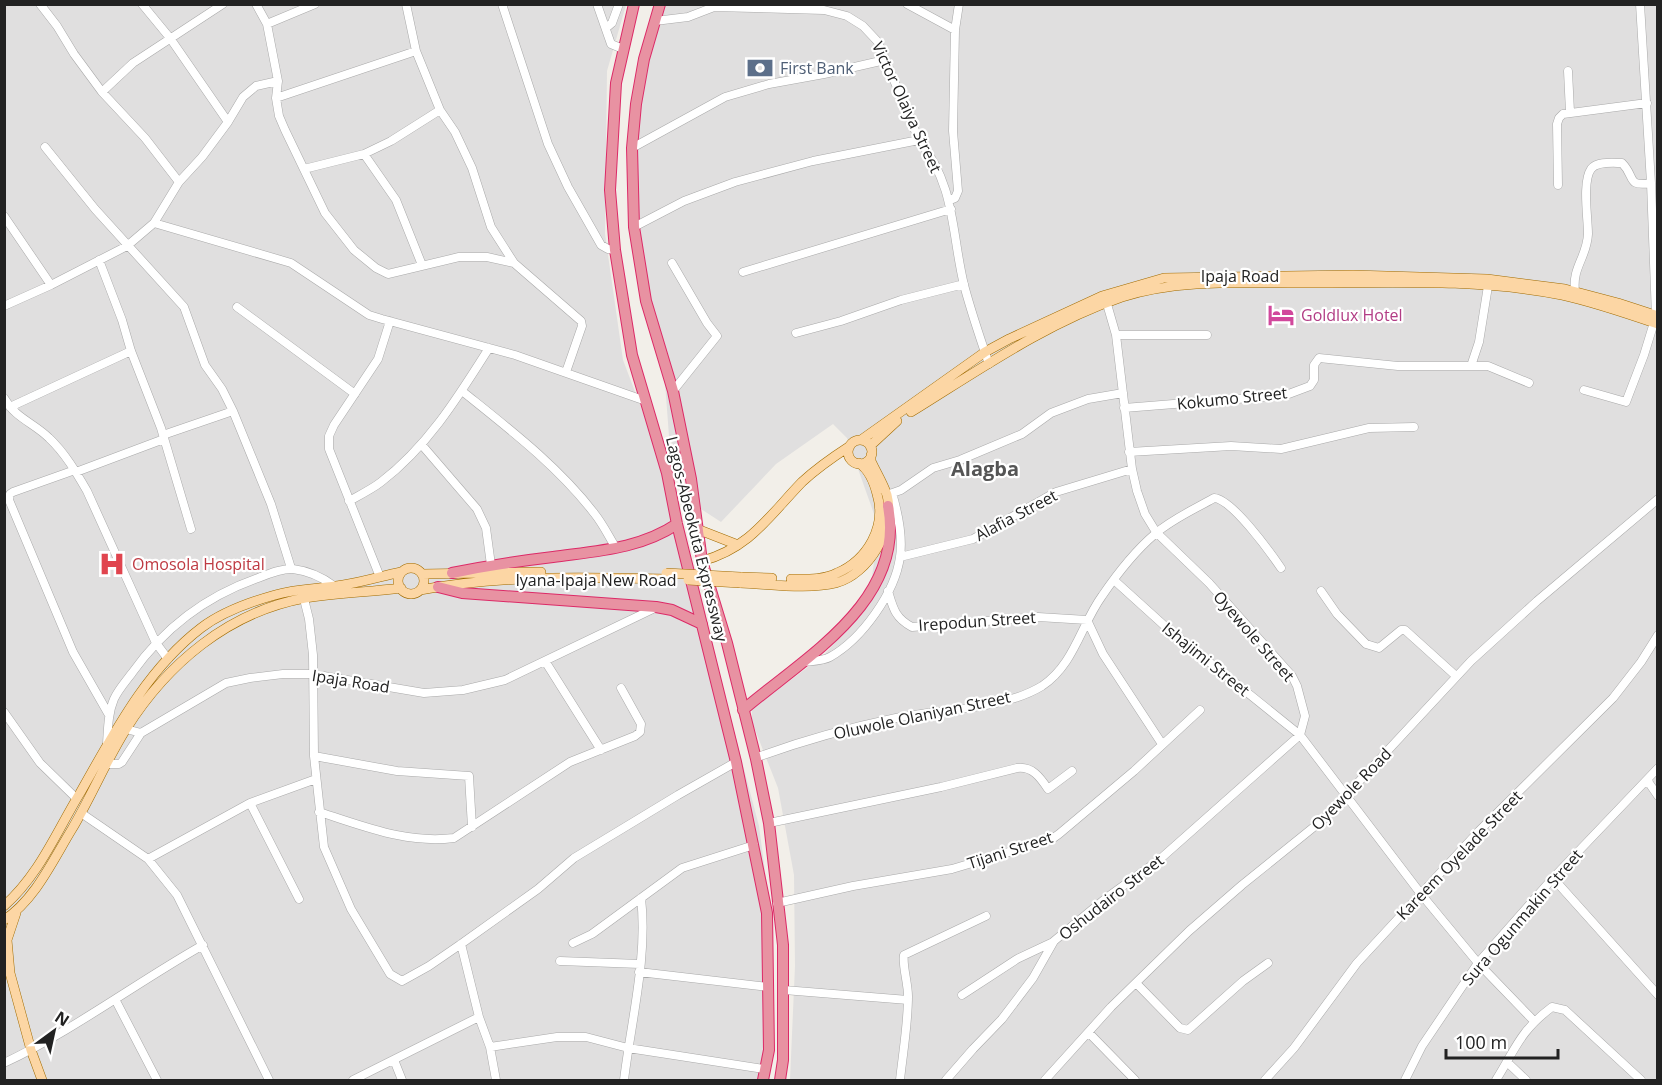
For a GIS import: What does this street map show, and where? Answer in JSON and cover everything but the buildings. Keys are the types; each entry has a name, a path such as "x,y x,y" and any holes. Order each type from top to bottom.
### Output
{"highway":[{"name":"Lagos-Abeokuta Expressway","path":"634,4 616,83 610,190 615,250 632,354 667,473 677,524 736,762 767,914 769,1050 763,1075"},
{"name":"Lagos-Abeokuta Expressway","path":"660,4 640,81 632,148 634,227 646,301 673,391 691,479 702,561 727,643 769,823 783,945 784,990 780,1080"},
{"path":"743,710 803,662 849,620 879,577 888,556 891,533 889,498"},
{"path":"452,573 491,565 616,548 650,538 677,524"},
{"path":"438,587 462,593 657,607 672,610 702,624"}],"main road":[{"name":"Ipaja Road","path":"861,440 985,352 1053,317 1102,296 1164,278 1415,276 1487,279 1532,287 1656,320"},
{"name":"Ipaja Road","path":"871,451 896,421 1040,333 1139,293 1199,284 1354,283 1532,287 1575,291 1656,320"},
{"path":"702,561 722,555 738,545 771,518 801,483 854,441 861,440 871,451 871,461 889,498"},
{"path":"850,446 848,453 855,461"},
{"path":"824,463 868,460 871,451"},
{"name":"Iyana-Ipaja New Road","path":"740,580 818,578 836,574 860,558 869,547 879,523 879,501 866,468 855,461"},
{"name":"Iyana-Ipaja New Road","path":"422,574 591,572 810,586 836,583 848,578 877,550 885,530 889,498"},
{"path":"697,529 738,545"},
{"path":"4,906 17,895 39,867 107,746 123,726 177,664 203,642 228,626 258,612 304,599 400,588 412,594 420,590 424,582 422,574 418,570 409,568 401,572 334,586 298,589 245,604 200,628 168,658 123,726 107,764 81,813 41,880 16,912 4,920"},
{"path":"400,588 398,580 401,572"},
{"name":"Iyana-Ipaja New Road","path":"420,590 465,582 667,576"},
{"path":"16,912 7,940 7,970 42,1080"}],"street":[{"path":"40,4 102,92 145,138 179,182"},
{"path":"141,4 170,38 228,122"},
{"path":"102,92 124,69 223,4"},
{"path":"256,4 267,24 278,81 276,98 285,130 325,213 354,250 376,268 388,274 459,257 475,256 514,263"},
{"path":"267,24 315,4"},
{"path":"406,4 416,51 440,110 455,132 472,168 491,227 514,263 581,321 582,326 566,372"},
{"path":"502,4 557,165 601,245 615,250"},
{"path":"597,4 611,44 623,49"},
{"path":"606,28 612,23 619,4"},
{"path":"907,4 955,30"},
{"path":"743,272 950,205 958,191 953,131 955,30 959,4"},
{"path":"1584,390 1626,402 1656,320 1647,103 1640,4"},
{"name":"Victor Olaiya Street","path":"655,21 688,17 714,8 824,10 847,16 863,26 878,42 919,141 930,154 950,205 964,284 989,364"},
{"path":"276,98 416,51"},
{"path":"632,148 725,97 769,84 885,60"},
{"path":"1568,71 1570,112"},
{"path":"4,306 128,246 154,223 179,182 202,157 243,97 256,86 278,81"},
{"path":"1558,185 1557,124 1563,114 1647,103"},
{"path":"304,169 364,154 391,141 440,110"},
{"path":"634,227 684,201 735,182 813,161 919,141"},
{"path":"45,147 81,193 184,307 205,365 222,389 271,504 291,568"},
{"path":"364,154 396,200 422,265"},
{"path":"1575,291 1575,271 1584,254 1587,239 1587,188 1592,166 1622,163 1634,183 1638,185 1651,183"},
{"path":"4,216 51,285"},
{"path":"154,223 291,262 369,315 489,348 566,372 646,401"},
{"path":"99,260 163,437 191,529"},
{"path":"672,263 717,336 673,391"},
{"path":"796,333 841,321 901,300 964,284"},
{"path":"1471,366 1479,342 1488,286"},
{"name":"Oyewole Street","path":"1107,304 1116,335 1129,452 1140,504 1156,532 1215,590 1292,676 1305,716 1300,735"},
{"path":"237,307 355,394"},
{"path":"380,577 329,449 329,436 378,359 390,321"},
{"path":"1116,335 1207,335"},
{"path":"349,501 379,484 410,457 451,408 489,348"},
{"path":"10,407 131,351"},
{"name":"Kokumo Street","path":"1124,408 1286,394 1310,386 1314,380 1314,365 1319,358 1398,366 1488,366 1529,383"},
{"path":"462,391 544,460 584,500 616,548"},
{"path":"803,662 829,658 853,640 879,609 900,557 898,513 889,498 933,468 960,460 1022,434 1051,412 1088,399 1123,393"},
{"path":"4,398 20,417 47,435 75,471 87,491 156,643 168,658"},
{"path":"109,715 73,652 9,500 10,494 232,411"},
{"path":"1129,452 1231,446 1281,449 1369,428 1414,427"},
{"path":"421,444 477,509 486,528 491,565"},
{"name":"Alafia Street","path":"900,557 973,539 1056,492 1132,469"},
{"name":"Oluwole Olaniyan Street","path":"755,758 807,739 896,718 1007,700 1040,687 1054,676 1068,658 1102,595 1115,581 1127,562 1156,532 1214,498 1228,505 1257,535 1281,568"},
{"name":"Oyewole Road","path":"1045,1080 1111,1007 1210,912 1306,835 1346,798 1456,676 1537,601 1658,499"},
{"path":"107,746 109,715 115,698 156,643 181,619 212,598 250,581 291,568 319,575 334,586"},
{"name":"Ishajimi Street","path":"1115,581 1167,628 1300,735"},
{"name":"Irepodun Street","path":"888,591 894,613 901,621 912,627 1038,617 1087,620"},
{"path":"1321,591 1337,614 1366,644 1379,648 1401,630 1405,630 1456,676"},
{"path":"304,599 313,655 314,756 324,847 351,909 390,974 402,981 429,966 538,889 574,858 736,762"},
{"name":"Ipaja Road","path":"141,733 226,683 250,678 283,674 312,674 424,693 446,693 505,680 657,607"},
{"path":"1087,620 1103,654 1162,744"},
{"name":"Kareem Oyelade Street","path":"1265,1080 1294,1048 1357,963 1479,831 1613,699 1658,635"},
{"path":"544,661 601,750"},
{"path":"319,812 395,836 436,841 454,838 570,762 640,732 641,723 621,688"},
{"name":"Tijani Street","path":"777,903 952,868 1052,839 1134,771 1200,710"},
{"path":"4,712 40,763 76,798"},
{"path":"107,764 122,762 141,733 123,726"},
{"path":"1300,735 1421,894 1478,963 1534,1021"},
{"name":"Oshudairo Street","path":"946,1080 1002,1019 1034,978 1054,941 1105,899 1159,860 1300,735"},
{"path":"314,756 397,771 469,776 472,827"},
{"path":"769,823 1025,767 1042,780 1048,789 1072,771"},
{"name":"Sura Ogunmakin Street","path":"1405,1080 1422,1046 1478,963 1553,878 1658,768"},
{"path":"148,859 250,803 316,779"},
{"path":"1647,780 1658,795"},
{"path":"250,803 299,899"},
{"path":"81,813 148,859 177,894 269,1080"},
{"path":"573,944 592,934 682,868 754,845"},
{"path":"1553,878 1658,995"},
{"path":"624,1080 644,920 641,898"},
{"path":"900,1080 908,1000 904,954 986,916"},
{"path":"962,995 1017,959 1054,941"},
{"path":"461,944 479,1017 490,1047 496,1080"},
{"path":"4,1063 116,1001 154,973 203,945"},
{"path":"560,961 639,968 769,987"},
{"path":"1137,984 1180,1028 1188,1030 1243,981 1268,963"},
{"path":"784,990 908,1000"},
{"path":"116,1001 158,1080"},
{"path":"1496,1080 1511,1051 1534,1021 1552,1007 1565,1010 1641,1080"},
{"path":"354,1080 479,1017"},
{"path":"1089,1034 1136,1080"},
{"path":"490,1047 557,1036 586,1037 628,1048 763,1075"},
{"path":"394,1060 402,1080"},
{"path":"1507,1062 1526,1080"}],"shaded area":[{"path":"5,5 626,5 607,71 605,234 623,360 667,476 759,826 772,924 765,1080 5,1080"},
{"path":"665,5 1657,5 1657,1080 790,1080 795,966 794,875 778,788 752,722 752,709 824,655 868,604 879,528 847,438 833,424 776,464 721,522 701,509 669,436 663,356 645,274 636,192 639,63"}],"place":[{"name":"First Bank","path":"760,68"},
{"name":"Goldlux Hotel","path":"1281,315"},
{"name":"Omosola Hospital","path":"112,564"}],"district":[{"name":"Alagba","path":"985,468"}]}
